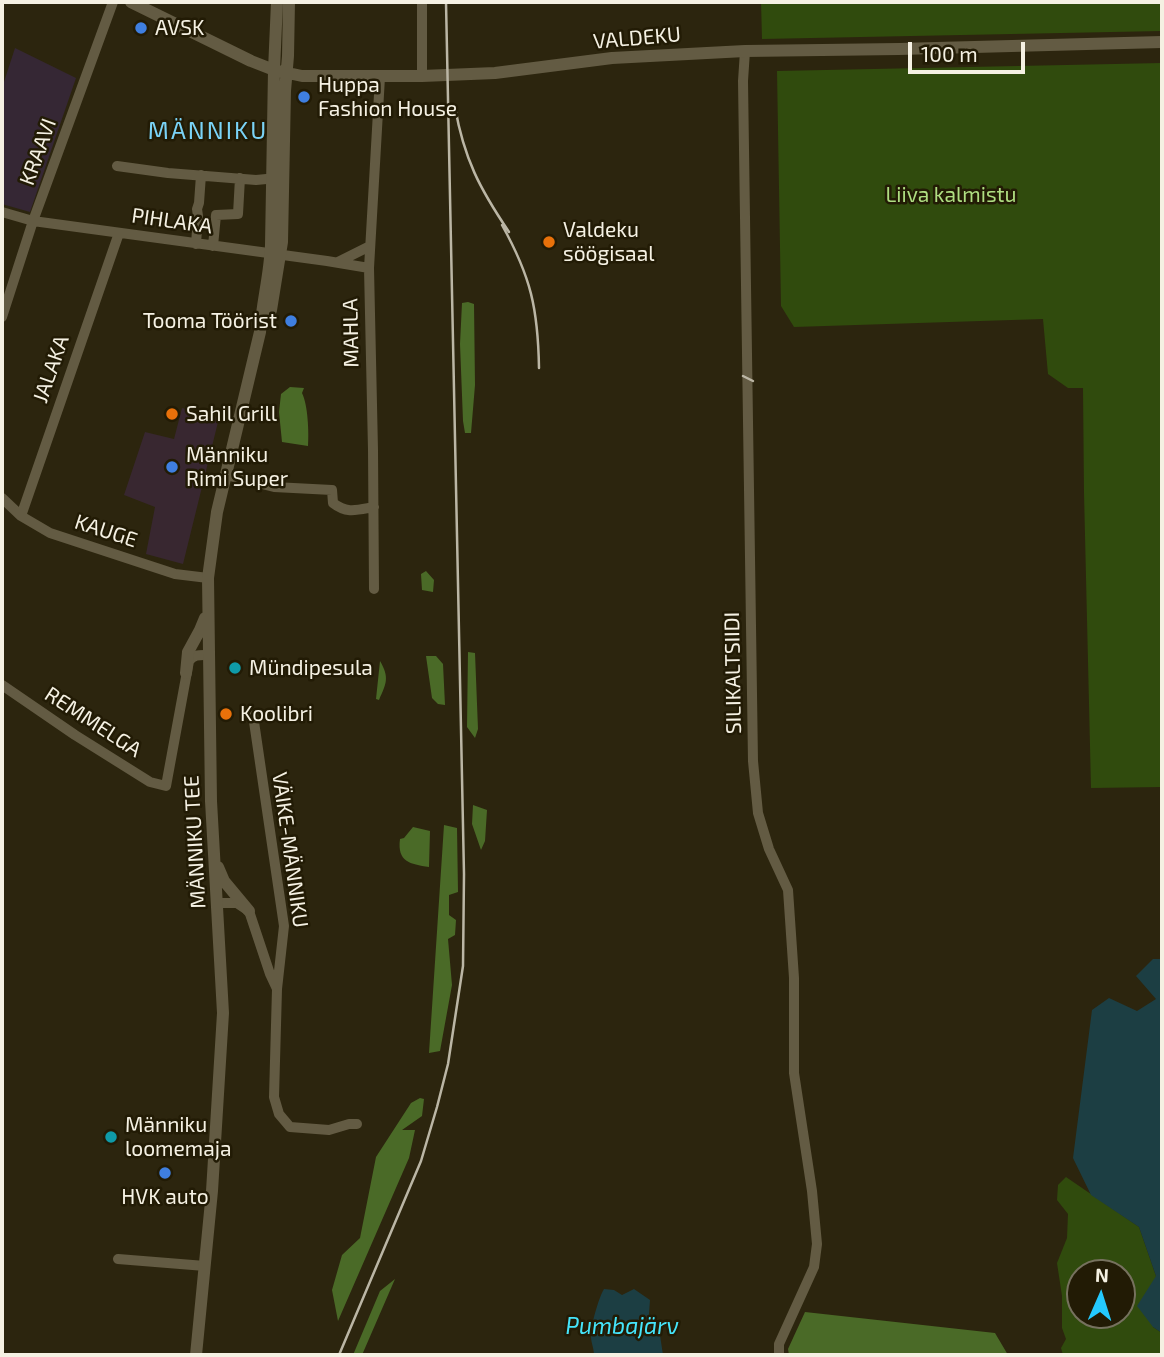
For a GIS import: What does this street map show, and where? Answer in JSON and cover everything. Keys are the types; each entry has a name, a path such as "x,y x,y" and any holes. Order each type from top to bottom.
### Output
{"street":[{"name":"KRAAVI","path":"2,317 33,221 113,2"},
{"name":"VALDEKU","path":"131,2 251,61 280,72 302,76 495,73 612,58 745,51 1162,42"},
{"name":"MÄNNIKU TEE","path":"196,1355 212,1191 222,1038 222,992 211,801 208,578 213,531 226,475 260,332 271,310 276,255 280,72 276,2"},
{"name":"MÄNNIKU TEE","path":"280,72 289,2"},
{"path":"422,2 422,76"},
{"name":"SILIKALTSIIDI","path":"745,51 743,81 753,761 758,813 769,849 789,890 794,978 794,1073 812,1191 817,1244 814,1267 779,1345 779,1355"},
{"name":"MAHLA","path":"374,589 369,268 380,76"},
{"path":"117,166 240,178 278,178"},
{"path":"196,244 201,175"},
{"path":"213,246 216,215 238,214 240,178"},
{"name":"PIHLAKA","path":"2,212 33,221 369,268"},
{"name":"JALAKA","path":"21,516 119,233"},
{"path":"338,262 370,246"},
{"path":"226,475 288,489 332,489 333,503 341,509 374,507"},
{"name":"KAUGE","path":"2,498 21,516 51,533 175,574 208,578"},
{"path":"186,673 188,652 207,611"},
{"path":"186,673 191,657 208,660"},
{"name":"REMMELGA","path":"2,685 150,782 166,786 186,673"},
{"name":"VÄIKE-MÄNNIKU","path":"253,715 284,926 277,989 274,1097 279,1114 290,1127 329,1130 357,1124"},
{"path":"214,860 224,881 249,911"},
{"path":"217,903 237,902 249,911"},
{"name":"VÄIKE-MÄNNIKU","path":"249,911 277,989"},
{"path":"118,1259 205,1266"}],"shaded area":[{"path":"15,48 76,78 30,212 2,204 2,88"},
{"path":"182,408 219,418 183,564 146,554 155,507 124,495 145,432 174,439"}],"green space":[{"path":"761,2 1162,2 1162,31 762,39"},
{"name":"Liiva kalmistu","path":"1162,63 1162,787 1091,788 1083,388 1068,388 1048,374 1043,319 794,327 781,306 777,71"},
{"path":"462,303 474,304 475,385 471,433 465,433 460,344"},
{"path":"290,387 304,388 302,393 307,412 308,446 282,442 279,412 281,394"},
{"path":"426,571 434,580 433,592 422,590 421,574"},
{"path":"468,652 475,653 478,729 475,738 467,727"},
{"path":"426,656 436,656 443,664 445,705 438,704 432,698"},
{"path":"380,661 386,681 379,700 376,699"},
{"path":"473,805 487,810 485,841 481,850 472,824"},
{"path":"444,825 457,828 458,892 449,895 449,915 456,920 455,935 448,939 452,985 440,1051 429,1053"},
{"path":"413,827 430,831 429,867 411,863 401,853 400,839"},
{"path":"420,1098 424,1099 422,1116 402,1130 415,1130 409,1158 338,1321 332,1290 342,1255 360,1238 376,1157 411,1103"},
{"path":"1066,1177 1139,1227 1156,1276 1153,1327 1162,1333 1162,1355 1063,1355 1061,1348 1066,1339 1062,1328 1062,1296 1057,1263 1067,1238 1068,1214 1057,1200 1058,1185"},
{"path":"395,1279 362,1355 353,1355 380,1291"},
{"path":"805,1312 995,1333 1008,1355 789,1355 788,1349"}],"water":[{"path":"1153,959 1162,959 1162,1333 1153,1327 1137,1306 1156,1276 1139,1227 1091,1195 1073,1158 1092,1010 1109,998 1137,1011 1156,999 1136,976"},
{"name":"Pumbajärv","path":"604,1289 614,1290 622,1295 634,1289 650,1300 649,1314 658,1322 663,1355 594,1355 592,1328"}],"railway":[{"path":"339,1355 421,1161 448,1064 463,966 464,874 446,2"},
{"path":"455,107 468,158 509,232"},
{"path":"502,225 520,261 531,294 537,328 539,368"},
{"path":"743,376 753,381"}],"place":[{"name":"AVSK","path":"141,28"},
{"name":"Huppa Fashion House","path":"304,97"},
{"name":"Valdeku söögisaal","path":"549,242"},
{"name":"Tooma Töörist","path":"291,321"},
{"name":"Sahil Grill","path":"172,414"},
{"name":"Männiku Rimi Super","path":"172,467"},
{"name":"Mündipesula","path":"235,668"},
{"name":"Koolibri","path":"226,714"},
{"name":"Männiku loomemaja","path":"111,1137"},
{"name":"HVK auto","path":"165,1173"}],"district":[{"name":"MÄNNIKU","path":"208,131"}]}
